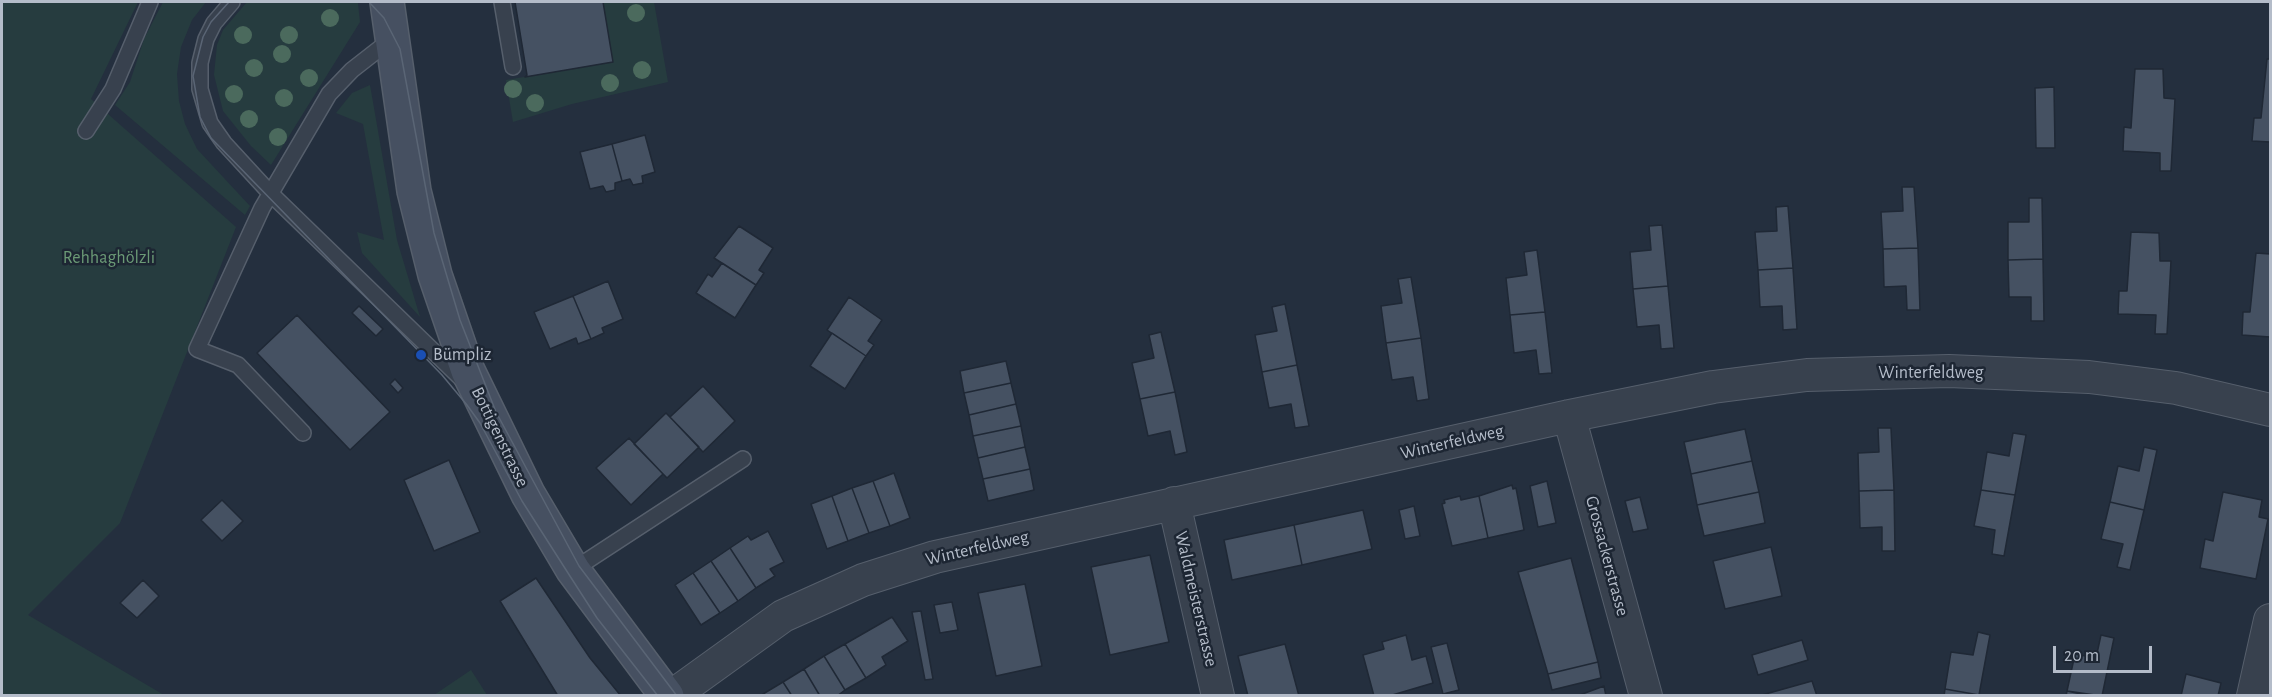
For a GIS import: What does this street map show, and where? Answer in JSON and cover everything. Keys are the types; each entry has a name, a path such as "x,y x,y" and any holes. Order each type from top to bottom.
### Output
{"street":[{"name":"Bottigenstrasse","path":"386,16 406,145 424,235 450,324 478,394 528,494 573,570 667,696"},
{"name":"Winterfeldweg","path":"672,696 783,616 862,580 935,557 1569,416 1764,379 1807,375 1949,371 2089,378 2176,388 2271,410"},
{"name":"Grossackerstrasse","path":"1569,416 1646,696"},
{"name":"Waldmeisterstrasse","path":"1174,503 1218,696"},
{"path":"2253,696 2271,620"}],"lane":[{"path":"86,131 113,89 150,2"},
{"path":"232,2 214,23 206,39 200,63 200,89 210,123 224,143 270,193 478,394"},
{"path":"502,2 513,67"},
{"path":"303,433 238,365 197,349 270,193 329,94 352,70 386,16"},
{"path":"573,570 743,459"}],"green space":[{"name":"Rehhaghölzli","path":"2,2 138,2 91,99 236,227 120,523 28,615 164,695 2,695"},
{"path":"163,2 206,2 192,20 181,47 177,74 179,101 185,124 197,149 250,206 245,215 115,105 130,82 144,39"},
{"path":"247,2 358,3 360,22 271,165 251,146 223,111 214,75 217,45 223,30"},
{"path":"603,2 654,2 668,82 572,104 513,122 506,80 613,62"},
{"path":"370,85 397,240 420,317 362,253 357,232 384,240 363,124 336,113 352,93"},
{"path":"471,670 487,695 434,695"}],"building":[{"path":"515,2 603,2 613,62 525,77 527,75"},
{"path":"2267,59 2270,59 2270,142 2252,141 2254,118 2261,118"},
{"path":"2135,69 2163,69 2164,98 2175,99 2171,171 2160,171 2160,153 2123,151 2124,127 2131,128"},
{"path":"2054,87 2055,148 2036,148 2035,88"},
{"path":"645,135 655,172 642,176 643,183 633,185 630,179 622,181 612,144"},
{"path":"612,144 622,181 615,183 615,190 606,192 603,186 590,189 580,152"},
{"path":"1902,187 1914,187 1918,248 1883,249 1881,212 1903,211"},
{"path":"2029,198 2042,198 2043,259 2008,260 2008,222 2029,222"},
{"path":"1788,206 1793,268 1758,270 1755,232 1777,231 1776,207"},
{"path":"1662,225 1668,286 1633,289 1630,252 1651,250 1649,226"},
{"path":"739,226 773,248 759,270 764,273 756,285 714,258"},
{"path":"2131,232 2159,233 2160,261 2171,261 2167,334 2155,334 2156,315 2118,314 2119,291 2127,291"},
{"path":"1918,248 1920,310 1907,310 1906,286 1884,287 1883,249"},
{"path":"1537,250 1545,312 1510,315 1506,278 1527,275 1524,252"},
{"path":"2256,253 2270,254 2270,337 2242,335 2243,312 2250,312"},
{"path":"2043,259 2044,321 2031,321 2031,297 2009,297 2008,260"},
{"path":"722,263 756,285 735,318 696,293 708,274 712,277"},
{"path":"1793,268 1797,329 1783,330 1782,306 1760,307 1758,270"},
{"path":"1411,277 1421,338 1386,343 1381,306 1402,303 1398,279"},
{"path":"608,281 623,319 602,328 604,333 591,339 573,296"},
{"path":"1668,286 1674,348 1661,349 1659,325 1637,327 1633,289"},
{"path":"573,296 591,339 578,344 576,338 550,349 534,312"},
{"path":"849,297 882,320 868,341 874,345 866,356 827,330"},
{"path":"1285,304 1297,365 1262,372 1255,335 1277,331 1272,307"},
{"path":"359,306 383,329 376,336 352,313"},
{"path":"1545,312 1552,373 1539,374 1536,350 1514,353 1510,315"},
{"path":"297,315 390,412 350,450 257,353"},
{"path":"1161,332 1175,392 1140,399 1132,363 1154,358 1149,335"},
{"path":"832,333 866,356 845,389 810,366"},
{"path":"1421,338 1429,399 1417,401 1413,377 1392,380 1386,343"},
{"path":"1006,361 1011,383 964,393 960,371"},
{"path":"1297,365 1309,426 1295,428 1291,404 1269,408 1262,372"},
{"path":"395,379 403,388 398,393 390,384"},
{"path":"1011,383 1016,404 969,415 964,393"},
{"path":"703,386 735,421 703,452 670,417"},
{"path":"1175,392 1187,452 1175,455 1170,431 1148,436 1140,399"},
{"path":"1016,404 1021,426 973,436 969,415"},
{"path":"666,413 699,447 667,478 634,444"},
{"path":"1021,426 1025,447 978,458 973,436"},
{"path":"1878,428 1891,428 1894,490 1859,491 1858,453 1879,452"},
{"path":"1745,429 1752,461 1691,474 1684,442"},
{"path":"2013,433 2026,435 2015,495 1981,490 1987,452 2009,456"},
{"path":"629,438 663,474 631,505 596,468"},
{"path":"1025,447 1030,469 983,479 978,458"},
{"path":"2144,447 2157,450 2144,510 2110,502 2118,466 2139,471"},
{"path":"449,460 480,532 434,551 404,480"},
{"path":"1752,461 1759,492 1697,505 1691,474"},
{"path":"1030,469 1034,490 988,501 983,479"},
{"path":"894,473 910,518 890,526 873,481"},
{"path":"873,481 890,526 869,533 852,488"},
{"path":"1547,481 1556,523 1538,527 1530,486"},
{"path":"1512,485 1513,489 1516,488 1524,530 1488,538 1479,496"},
{"path":"852,488 869,533 848,541 832,496"},
{"path":"1894,490 1895,551 1882,551 1882,527 1860,528 1859,491"},
{"path":"1981,490 2015,495 2004,556 1992,554 1995,530 1974,526"},
{"path":"1759,492 1765,523 1704,536 1697,505"},
{"path":"2223,492 2262,500 2259,517 2268,519 2256,579 2200,568 2205,539 2213,541"},
{"path":"832,496 848,541 827,549 811,504"},
{"path":"1460,496 1461,500 1479,496 1488,538 1452,546 1442,504 1445,503 1444,500"},
{"path":"1640,497 1648,529 1633,532 1625,501"},
{"path":"222,500 243,521 222,541 201,520"},
{"path":"2110,502 2144,510 2130,570 2117,567 2123,544 2101,539"},
{"path":"1414,506 1420,536 1405,539 1399,510"},
{"path":"1363,510 1372,549 1302,565 1294,525"},
{"path":"1294,525 1302,565 1232,580 1224,540"},
{"path":"768,531 784,562 770,569 775,576 756,588 730,548 748,536 751,540"},
{"path":"1771,547 1782,596 1725,609 1713,561"},
{"path":"730,548 756,588 738,601 711,561"},
{"path":"1150,555 1169,642 1110,655 1091,567"},
{"path":"1571,558 1598,662 1548,674 1518,572"},
{"path":"711,561 738,601 720,613 693,573"},
{"path":"693,573 720,613 701,625 675,585"},
{"path":"536,578 590,658 621,696 558,696 500,601"},
{"path":"143,580 159,596 137,618 120,603"},
{"path":"1025,584 1042,666 996,676 978,593"},
{"path":"952,602 958,630 940,633 934,605"},
{"path":"921,611 933,679 925,680 912,612"},
{"path":"892,617 908,641 882,657 886,665 866,678 845,644"},
{"path":"1978,632 1990,635 1979,695 1945,689 1951,652 1973,655"},
{"path":"1406,635 1412,660 1426,656 1433,683 1389,696 1374,696 1363,655 1384,649 1382,642"},
{"path":"2101,635 2114,638 2102,696 2067,691 2075,654 2096,658"},
{"path":"1802,640 1808,660 1758,675 1752,655"},
{"path":"1447,643 1459,690 1443,694 1431,647"},
{"path":"845,644 866,678 845,690 824,656"},
{"path":"1285,644 1299,696 1248,696 1238,656"},
{"path":"824,656 845,690 837,696 820,696 804,669"},
{"path":"1598,662 1601,678 1552,690 1548,674"},
{"path":"804,669 820,696 792,696 783,682"},
{"path":"2186,674 2221,683 2218,696 2181,696"},
{"path":"1812,681 1817,696 1762,696 1762,695"},
{"path":"783,682 792,696 764,696 763,694"},
{"path":"1604,686 1606,696 1577,696"},
{"path":"1945,689 1979,695 1979,696 1944,696"},
{"path":"2067,691 2090,696 2066,696"}],"tram line":[{"path":"229,2 211,22 203,37 193,76 200,117 211,138 442,375 467,405 480,423 522,501 597,618 658,696"},
{"path":"369,2 384,18 400,49 434,233 460,320 496,412 579,566 677,696"}],"place":[{"name":"Bümpliz","path":"421,355"}]}
